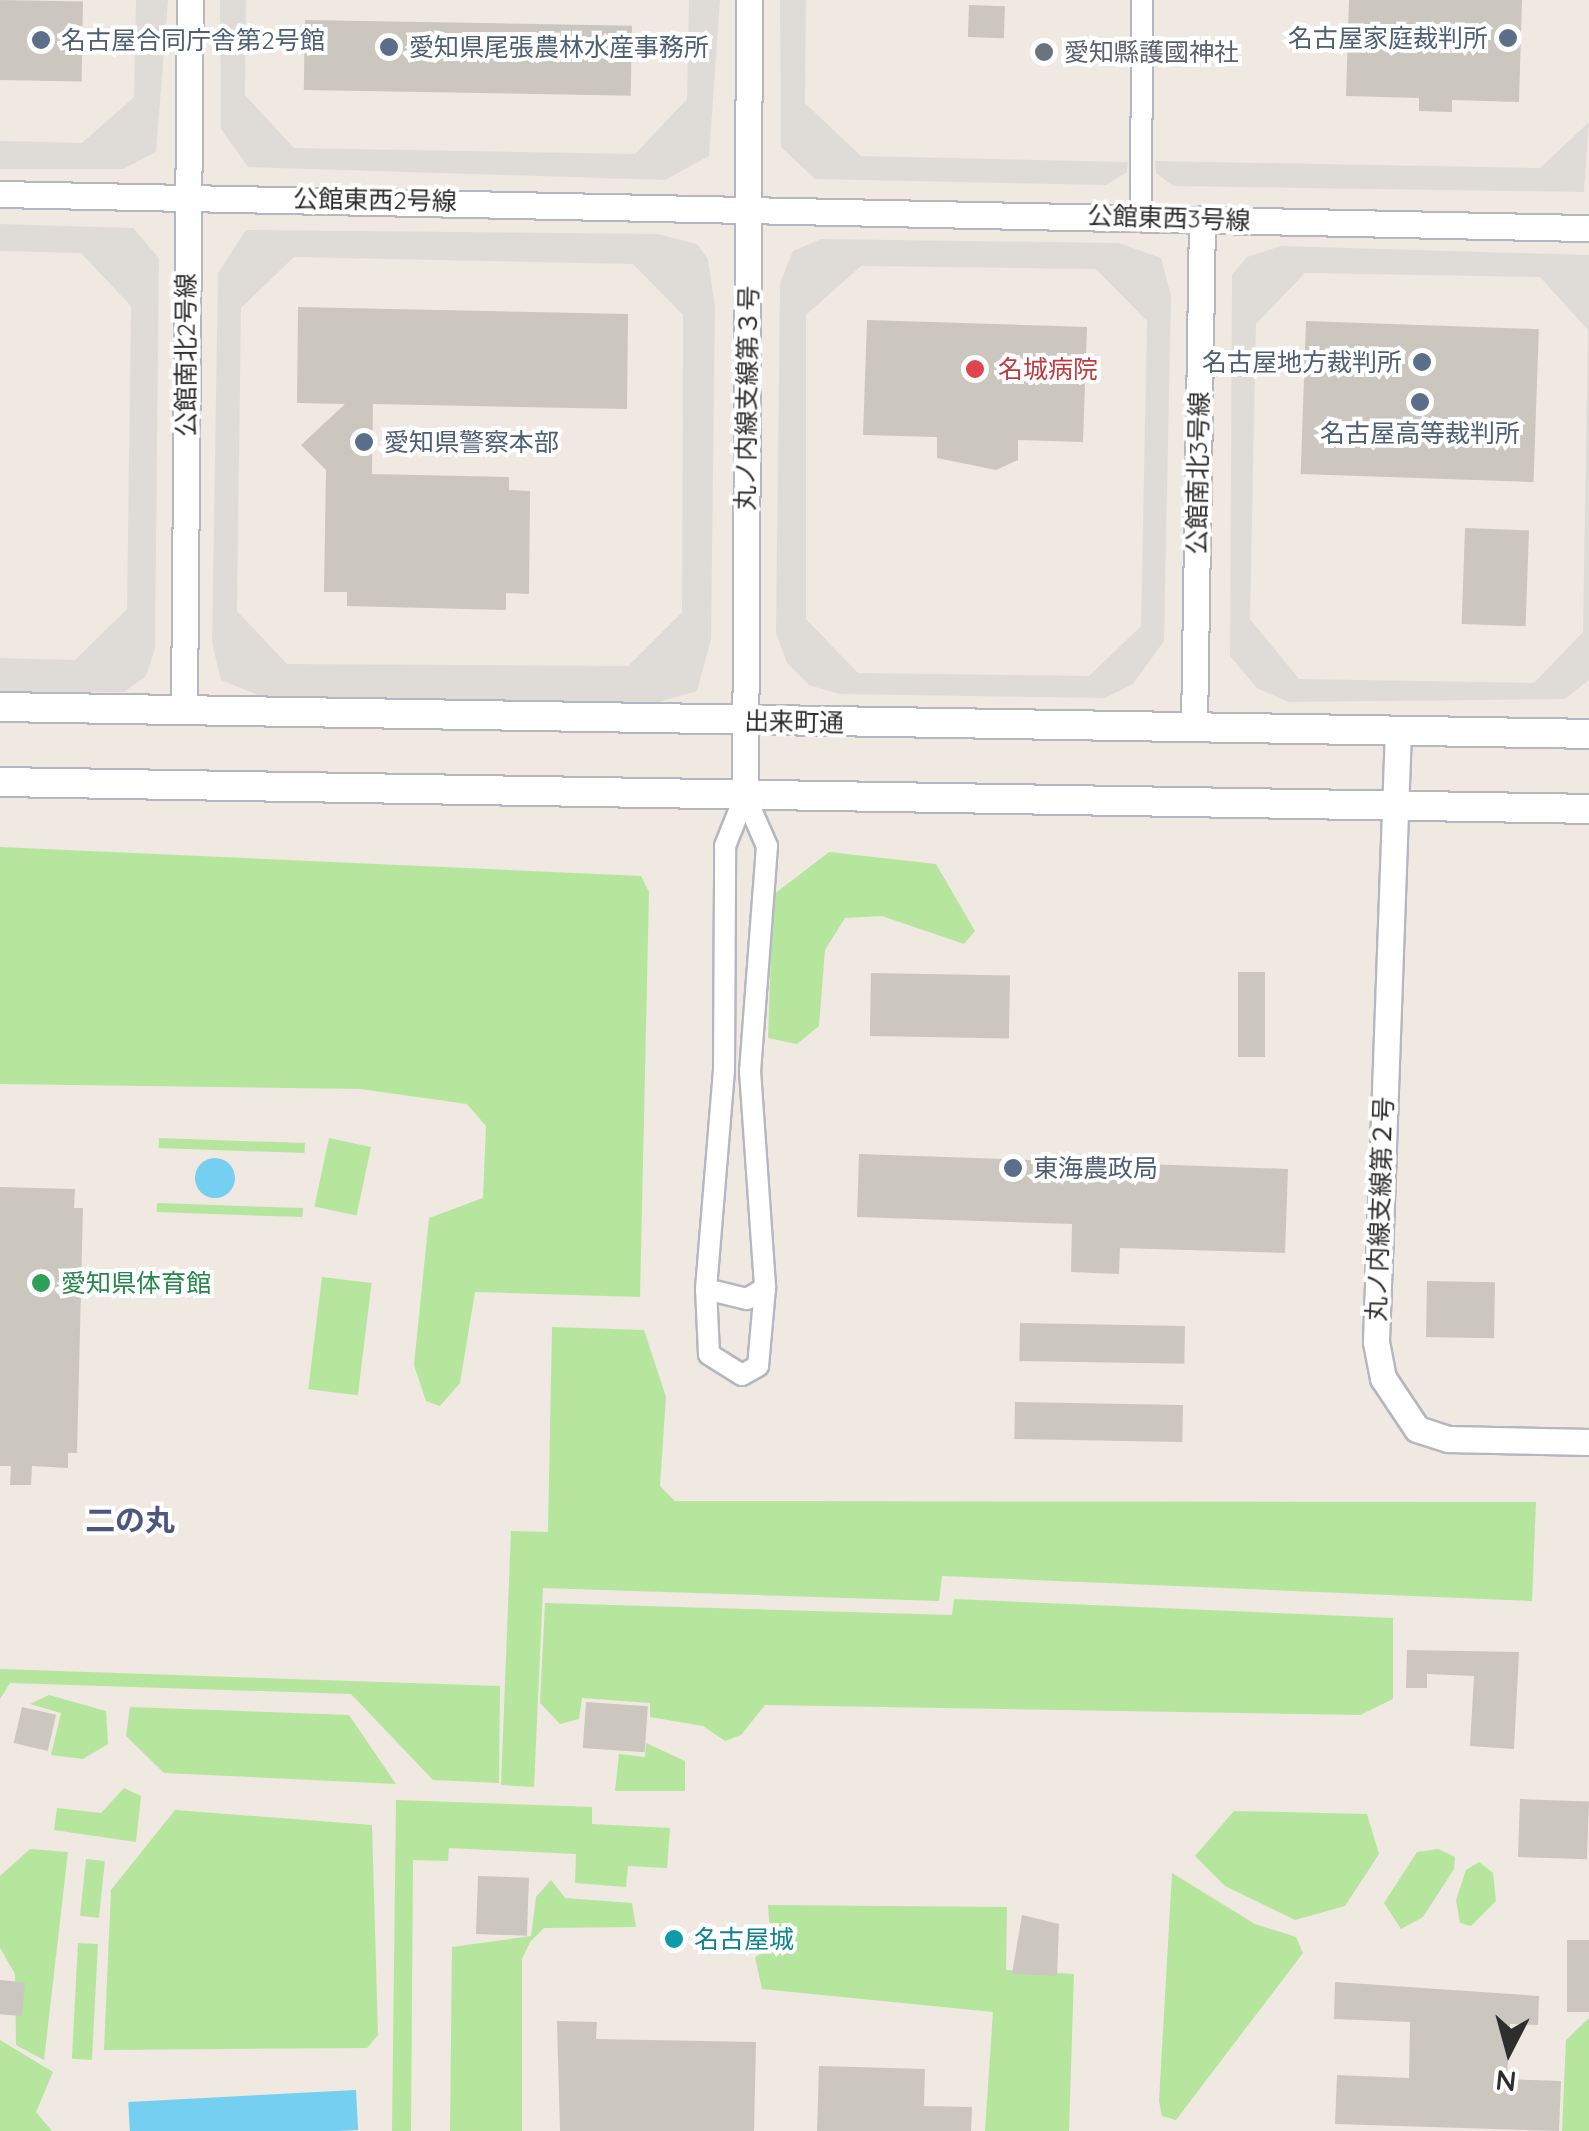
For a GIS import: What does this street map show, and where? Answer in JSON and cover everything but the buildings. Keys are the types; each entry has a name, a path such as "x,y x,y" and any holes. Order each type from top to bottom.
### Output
{"main road":[{"name":"出来町通","path":"0,707 1589,734"},
{"path":"0,782 1589,809"}],"street":[{"name":"公館南北2号線","path":"184,709 190,0"},
{"name":"丸ノ内線支線第３号","path":"745,796 749,0"},
{"path":"1141,217 1142,0"},
{"name":"公館東西2号線","path":"0,194 749,207"},
{"name":"公館東西3号線","path":"749,207 1589,228"},
{"name":"公館南北3号線","path":"1194,727 1202,218"},
{"path":"1395,804 1398,729"},
{"path":"745,796 767,846 750,1071 765,1288 758,1366 742,1374 709,1354 706,1289 724,1070 725,846 745,796"},
{"name":"丸ノ内線支線第２号","path":"1395,804 1376,1342 1383,1378 1417,1429 1448,1438 1589,1442"},
{"path":"706,1289 747,1299 765,1288"}],"green space":[{"path":"0,847 641,876 649,892 640,1297 475,1292 460,1383 440,1406 426,1401 414,1365 429,1218 483,1198 486,1126 467,1104 360,1089 0,1084"},
{"path":"829,852 936,864 975,931 964,944 882,916 845,918 825,950 819,1026 797,1044 768,1038 773,895"},
{"path":"159,1138 305,1143 305,1153 159,1148"},
{"path":"329,1138 371,1147 357,1215 314,1206"},
{"path":"157,1203 303,1208 303,1217 157,1212"},
{"path":"322,1277 372,1283 358,1395 308,1389"},
{"path":"552,1327 644,1330 666,1397 660,1486 675,1501 1536,1502 1532,1601 942,1576 939,1601 543,1588 534,1787 501,1785 511,1531 548,1532"},
{"path":"954,1599 1393,1618 1393,1699 1360,1715 765,1705 741,1735 725,1741 703,1726 650,1717 650,1703 582,1698 579,1719 560,1724 540,1703 545,1603 952,1615"},
{"path":"0,1669 500,1686 499,1783 433,1780 351,1694 10,1683 0,1699"},
{"path":"49,1695 106,1711 108,1744 83,1759 51,1755 61,1713 30,1704"},
{"path":"130,1707 349,1715 396,1784 164,1773 126,1736"},
{"path":"646,1743 685,1761 685,1791 615,1791 619,1754 645,1757"},
{"path":"124,1788 141,1796 136,1842 54,1830 57,1808 101,1813"},
{"path":"396,1800 592,1807 592,1824 670,1828 667,1868 628,1866 626,1887 575,1883 576,1854 449,1848 448,1861 413,1860 411,2131 392,2131"},
{"path":"175,1810 372,1825 378,2035 367,2048 104,2050 111,1890"},
{"path":"1234,1811 1367,1814 1379,1854 1345,1906 1295,1920 1225,1886 1195,1856"},
{"path":"30,1849 68,1852 44,2060 16,2045 15,1974 0,1948 0,1876"},
{"path":"1438,1849 1455,1857 1454,1869 1423,1917 1401,1929 1384,1903 1417,1852"},
{"path":"86,1859 105,1861 99,1918 80,1916"},
{"path":"1479,1862 1493,1873 1496,1901 1471,1926 1460,1923 1456,1900 1466,1870"},
{"path":"1172,1873 1255,1924 1296,1937 1303,1953 1176,2120 1162,2116 1159,2101"},
{"path":"551,1880 565,1898 632,1903 636,1927 544,1928 530,1942 522,1959 522,2131 450,2131 452,1947 531,1936 536,1897"},
{"path":"768,1905 1007,1907 1006,1970 1074,1974 1069,2131 985,2131 993,2012 762,1989 755,1957 771,1948"},
{"path":"78,1943 98,1944 92,2060 72,2059"},
{"path":"1589,2018 1589,2131 1562,2131 1566,2040"},
{"path":"0,2040 53,2072 36,2112 52,2131 0,2131"}],"shaded area":[{"path":"136,0 168,0 156,152 123,169 0,169 0,141 82,143 134,97"},
{"path":"220,0 246,0 245,95 294,148 635,154 687,99 689,0 720,0 709,156 665,180 248,167 221,129"},
{"path":"780,0 806,0 805,103 861,156 1128,162 1127,172 1106,185 815,179 781,147"},
{"path":"1589,122 1584,192 1173,186 1156,173 1155,161 1540,168"},
{"path":"0,224 133,228 159,258 155,648 146,676 124,692 0,693 0,658 75,660 127,609 131,306 81,253 0,251"},
{"path":"246,230 658,234 697,244 708,259 715,308 711,639 697,691 656,703 260,696 221,680 212,643 218,273","holes":["294,257 633,264 683,315 682,612 628,666 287,664 237,611 241,308"]},
{"path":"821,239 1119,243 1161,258 1171,296 1164,641 1133,684 1105,698 839,694 809,685 787,663 776,633 780,283 793,251","holes":["861,266 1096,269 1147,321 1141,626 1089,676 858,673 806,619 806,315"]},
{"path":"1281,246 1589,255 1589,680 1565,699 1288,702 1257,688 1230,656 1232,275 1247,257","holes":["1305,273 1540,277 1588,330 1583,632 1534,683 1299,679 1250,619 1256,324"]}],"water":[{"path":"215,1158 229,1164 235,1178 229,1192 215,1198 201,1192 195,1178 201,1164"},
{"path":"356,2090 358,2130 130,2131 128,2102"}],"place":[{"name":"名古屋家庭裁判所","path":"1508,38"},
{"name":"名古屋合同庁舎第2号館","path":"41,40"},
{"name":"愛知県尾張農林水産事務所","path":"389,47"},
{"name":"愛知縣護國神社","path":"1044,52"},
{"name":"名古屋地方裁判所","path":"1422,362"},
{"name":"名城病院","path":"975,369"},
{"name":"名古屋高等裁判所","path":"1420,402"},
{"name":"愛知県警察本部","path":"364,442"},
{"name":"東海農政局","path":"1013,1168"},
{"name":"愛知県体育館","path":"41,1283"},
{"name":"名古屋城","path":"674,1939"}],"district":[{"name":"二の丸","path":"130,1520"}]}
